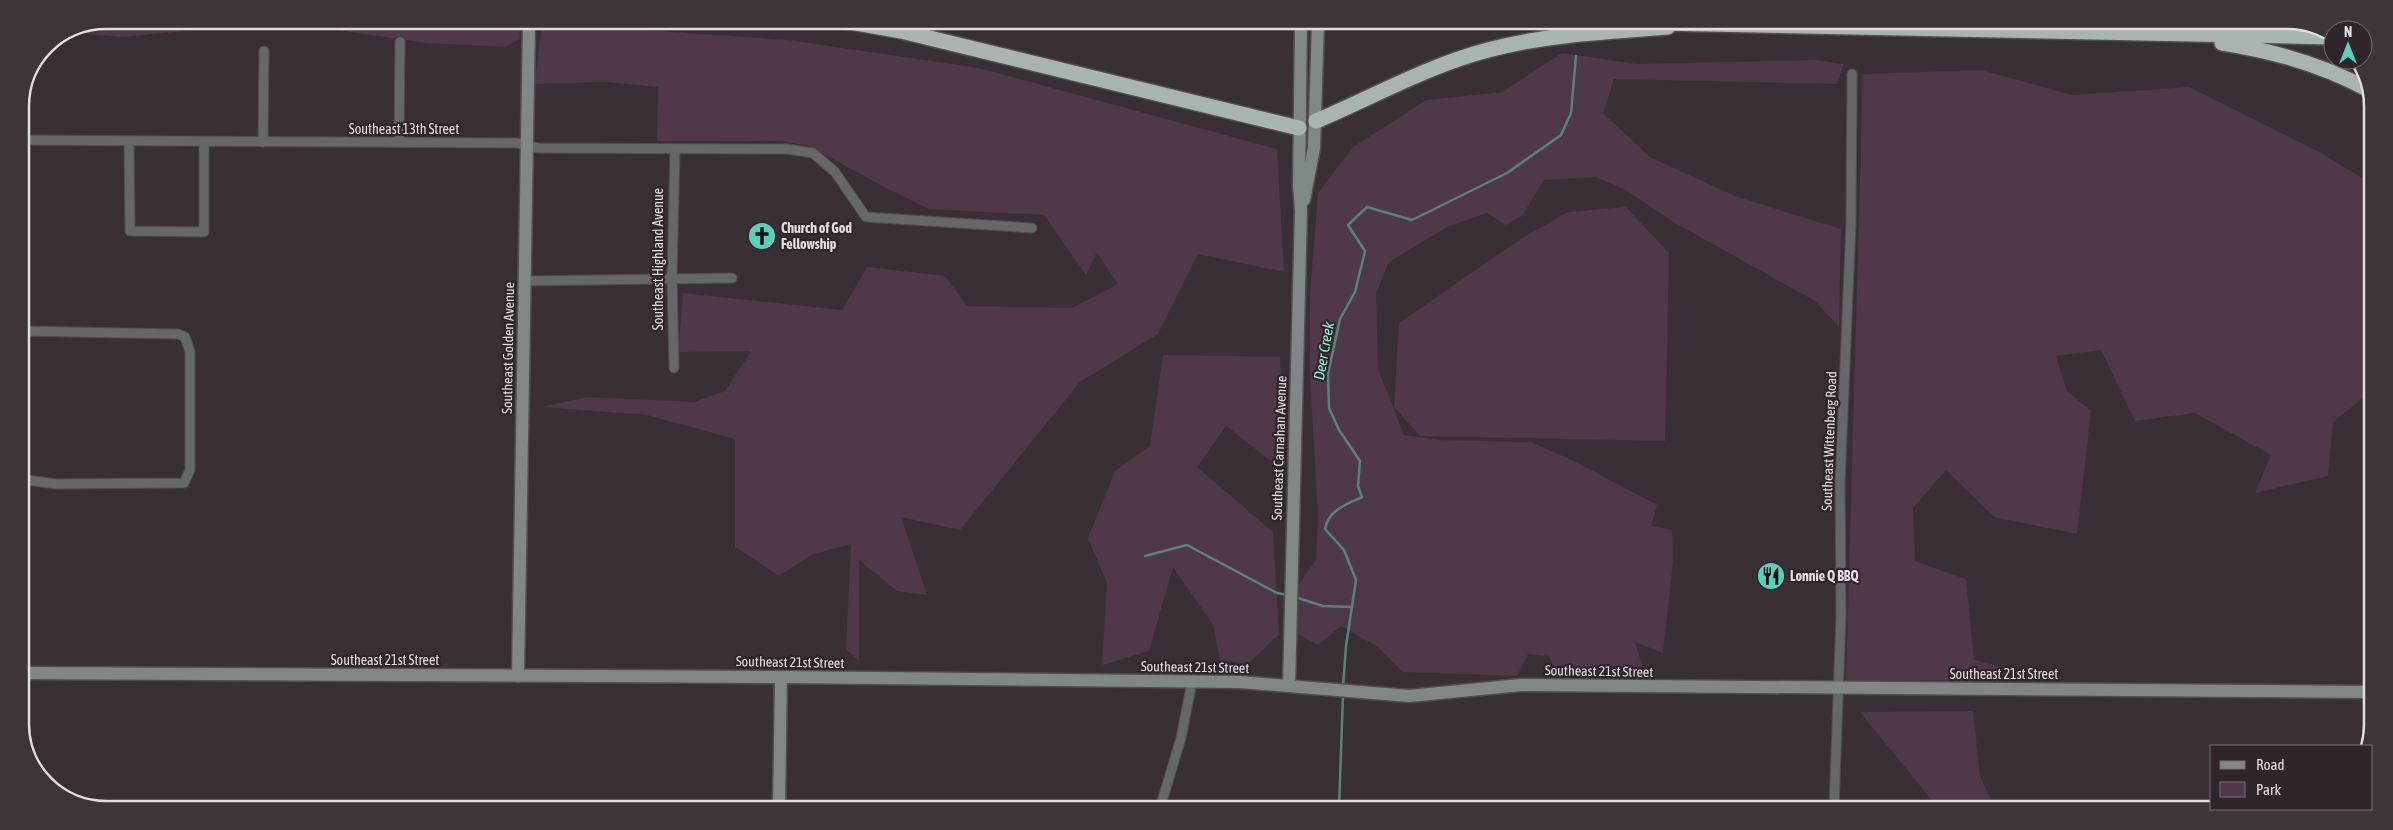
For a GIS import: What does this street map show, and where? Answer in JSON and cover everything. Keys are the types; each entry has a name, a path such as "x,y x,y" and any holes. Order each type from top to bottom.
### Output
{"highway":[{"path":"889,29 1174,100 1299,128"},
{"path":"1316,121 1414,76 1488,50 1538,39 1587,32 1629,29"},
{"path":"1926,29 2321,37"},
{"path":"2152,34 2257,49 2287,56 2337,74 2362,87"}],"street":[{"name":"Southeast Golden Avenue","path":"518,676 529,29"},
{"name":"Southeast Carnahan Avenue","path":"1289,686 1301,210 1299,128 1301,29"},
{"name":"Southeast Carnahan Avenue","path":"1301,210 1312,168 1316,121 1318,29"},
{"path":"399,142 400,42"},
{"path":"263,142 264,51"},
{"name":"Southeast Wittenberg Road","path":"1834,801 1841,615 1840,483 1851,233 1852,74"},
{"path":"1299,128 1316,121"},
{"name":"Southeast 13th Street","path":"29,140 399,142 517,144 538,148 787,149 813,153 835,172 866,217 1032,228"},
{"path":"129,141 130,231 204,232 204,142"},
{"name":"Southeast Highland Avenue","path":"674,368 672,278 675,150"},
{"path":"524,281 732,278"},
{"path":"29,331 178,334 185,337 190,352 190,470 184,483 56,484 29,480"},
{"name":"Southeast 21st Street","path":"29,673 781,677 1192,682 1289,686 1366,694 1409,696 1520,685 2364,692"},
{"path":"779,801 781,677"},
{"path":"1162,801 1181,738 1192,682"}],"green space":[{"path":"106,29 206,29 122,37 81,33 91,30"},
{"path":"329,29 519,29 520,39 505,47 427,43"},
{"path":"541,29 629,29 788,40 979,68 1277,149 1284,272 1198,254 1158,334 1080,382 960,530 901,517 927,595 897,591 859,560 859,661 846,649 851,544 811,555 779,576 735,547 735,439 647,415 541,407 587,397 694,402 725,391 751,351 678,352 683,293 842,310 867,267 945,276 967,306 1072,308 1118,284 1097,252 1086,275 1044,215 929,209 809,146 781,141 657,141 658,87 606,82 535,84"},
{"path":"1562,53 1637,64 1815,60 1844,64 1837,84 1614,79 1603,113 1650,157 1735,196 1841,229 1839,327 1815,301 1675,223 1626,190 1596,177 1544,180 1522,216 1505,225 1487,213 1447,227 1389,262 1376,293 1378,369 1404,435 1440,440 1531,442 1578,463 1657,505 1651,526 1672,530 1673,562 1663,653 1635,642 1645,675 1557,673 1549,656 1528,654 1517,676 1403,672 1378,647 1341,626 1318,645 1298,634 1299,584 1316,560 1318,516 1310,376 1310,294 1318,193 1353,147 1426,100 1503,92"},
{"path":"1981,70 2072,95 2189,87 2323,154 2364,179 2364,397 2333,422 2328,476 2255,493 2271,455 2195,413 2135,421 2101,350 2056,356 2067,391 2091,411 2077,534 1994,517 1946,470 1913,508 1915,561 1966,579 1974,660 2018,671 2024,680 1846,680 1863,74"},
{"path":"1626,207 1669,253 1665,441 1420,436 1394,407 1399,323 1522,238 1568,212"},
{"path":"1163,355 1280,357 1284,464 1272,462 1226,426 1197,467 1273,532 1279,634 1248,664 1220,660 1213,625 1173,567 1149,651 1102,665 1107,583 1088,538 1115,471 1150,446"},
{"path":"1973,711 1980,776 1991,801 1932,801 1860,712"}],"waterway":[{"name":"Deer Creek","path":"1343,687 1346,646 1356,580 1344,550 1325,529 1327,522 1334,513 1362,497 1358,486 1360,461 1339,430 1329,408 1328,374 1340,319 1355,292 1365,251 1348,225 1367,207 1412,220 1507,173 1561,135 1571,113 1576,56"},
{"path":"1145,556 1187,545 1277,593 1287,595"},
{"path":"1295,597 1323,606 1352,607"},
{"name":"Deer Creek","path":"1339,801 1343,695"}],"place":[{"name":"Church of God Fellowship","path":"762,236"},
{"name":"Lonnie Q BBQ","path":"1771,576"}]}
